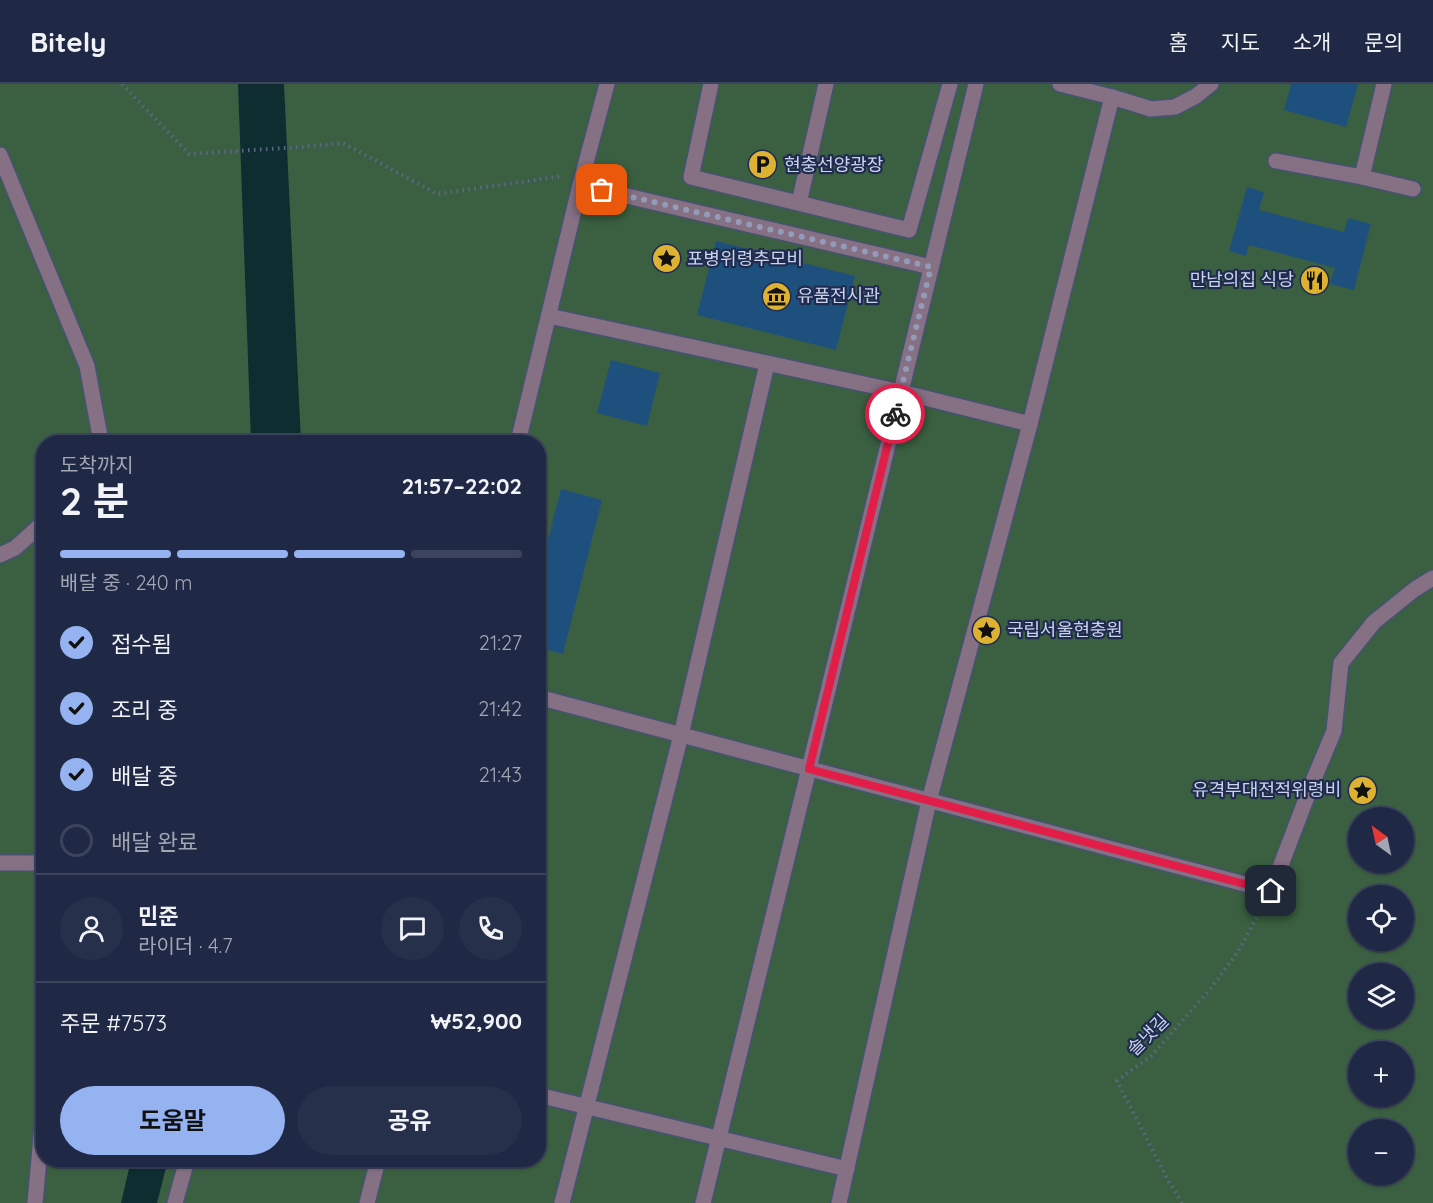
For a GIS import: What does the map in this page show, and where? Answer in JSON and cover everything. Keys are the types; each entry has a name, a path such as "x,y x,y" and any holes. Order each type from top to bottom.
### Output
{"lane":[{"path":"520,435 607,84"},
{"path":"711,84 691,177 909,230 950,84"},
{"path":"799,203 826,84"},
{"path":"703,1203 976,84"},
{"path":"1060,84 1151,109 1175,107 1196,96 1211,84"},
{"path":"1362,177 1384,84"},
{"path":"839,1203 929,801 1030,424 1112,97"},
{"path":"0,155 87,366 100,435"},
{"path":"1276,161 1413,189"},
{"path":"582,179 931,267"},
{"path":"549,316 901,392 1030,424"},
{"path":"562,1203 681,735 767,364"},
{"path":"0,555 15,548 36,529"},
{"path":"546,699 1271,891 1312,781 1334,731 1341,663 1374,622 1415,589 1433,578"},
{"path":"0,863 36,863"},
{"path":"546,1097 847,1169"},
{"path":"35,1203 38,1167"},
{"path":"175,1203 185,1167"},
{"path":"368,1203 376,1167"}],"path":[{"path":"122,84 189,154 343,143 437,194 582,179"},
{"name":"솔냇길","path":"1182,1203 1164,1173 1118,1081 1151,1056 1212,987 1238,953 1271,891"}],"green space":[{"name":"국립서울현충원","path":"0,84 1433,84 1433,1203 0,1203"}],"shaded area":[{"path":"238,84 284,84 301,435 251,435"},
{"path":"129,1167 166,1167 157,1203 121,1203"}],"building":[{"path":"1291,84 1358,84 1346,127 1284,110"},
{"path":"1247,187 1264,192 1259,210 1344,232 1348,218 1371,224 1354,290 1330,284 1335,268 1249,245 1246,256 1229,251"},
{"name":"유품전시관","path":"716,241 855,276 836,350 697,315"},
{"path":"611,360 660,373 647,426 597,413"},
{"path":"561,489 602,500 563,654 546,649 546,547"}],"way so far":[{"path":"602,190 931,267 895,414"}],"place":[{"name":"현충선양광장","path":"763,165"},
{"name":"포병위령추모비","path":"666,259"},
{"name":"만남의집 식당","path":"1315,280"},
{"name":"유품전시관","path":"776,296"},
{"name":"국립서울현충원","path":"986,630"},
{"name":"유격부대전적위령비","path":"1362,790"}],"route":[{"path":"895,414 809,769 1271,891"}]}
